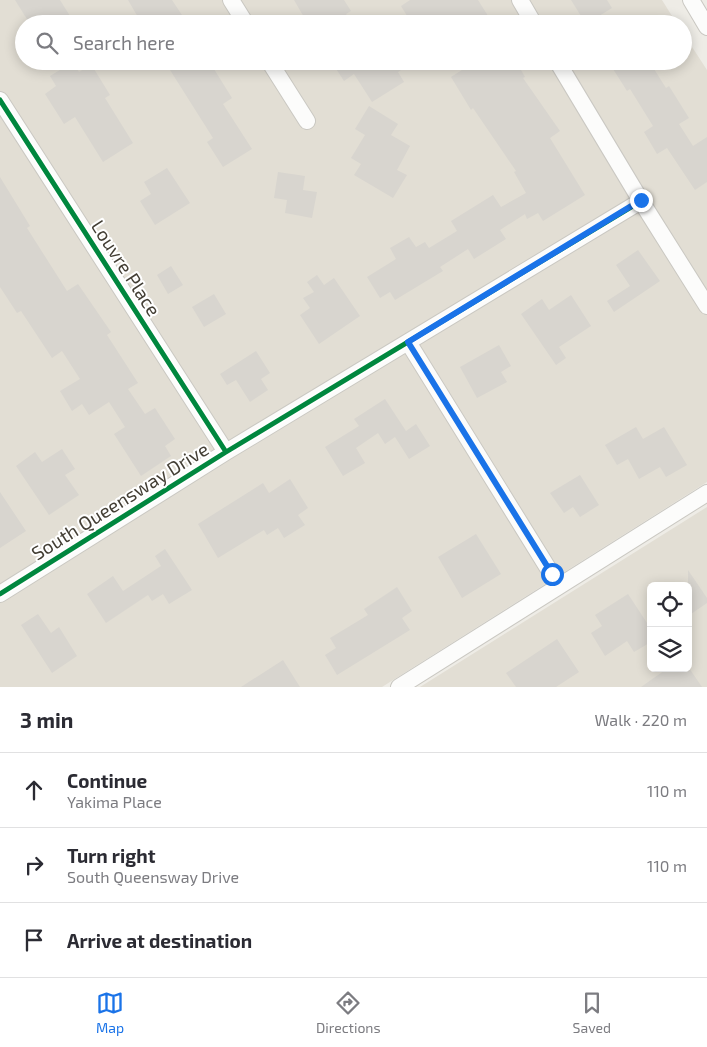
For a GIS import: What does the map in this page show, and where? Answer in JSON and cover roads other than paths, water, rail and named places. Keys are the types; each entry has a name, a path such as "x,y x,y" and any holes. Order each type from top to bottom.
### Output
{"street":[{"path":"231,0 240,15"},
{"path":"520,0 529,15"},
{"path":"691,0 707,27"},
{"path":"275,70 307,121"},
{"path":"562,70 707,306"},
{"name":"Louvre Place","path":"0,100 226,452"},
{"name":"South Queensway Drive","path":"0,594 226,452 641,200"},
{"path":"408,342 560,586"},
{"path":"398,687 707,493"}]}
